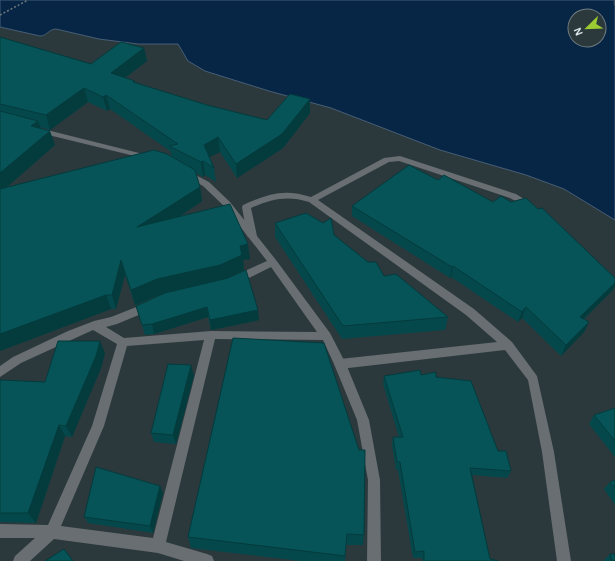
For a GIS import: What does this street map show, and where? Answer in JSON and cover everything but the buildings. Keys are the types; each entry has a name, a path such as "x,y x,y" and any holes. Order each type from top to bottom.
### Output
{"street":[{"path":"30,128 140,154 160,161"},
{"path":"312,200 387,160 400,158 514,196 539,211"},
{"path":"179,169 206,184 227,204 326,336 340,364 362,420 374,480 374,561"},
{"path":"252,236 246,207 269,196 296,194 312,200 470,312 508,345 533,379 548,452 564,561"},
{"path":"225,284 272,262"},
{"path":"0,372 17,360 94,325 113,321 159,301"},
{"path":"94,325 123,342 211,335 326,336"},
{"path":"158,546 211,335"},
{"path":"20,561 52,532 98,426 123,342"},
{"path":"340,364 508,345"},
{"path":"0,531 52,532 158,546 207,561"}],"path":[{"path":"0,16 28,0"}],"water":[{"path":"0,0 615,0 615,220 564,189 526,175 440,150 331,108 205,71 188,61 178,44 138,44 99,39 56,29 40,36 0,27"}]}
